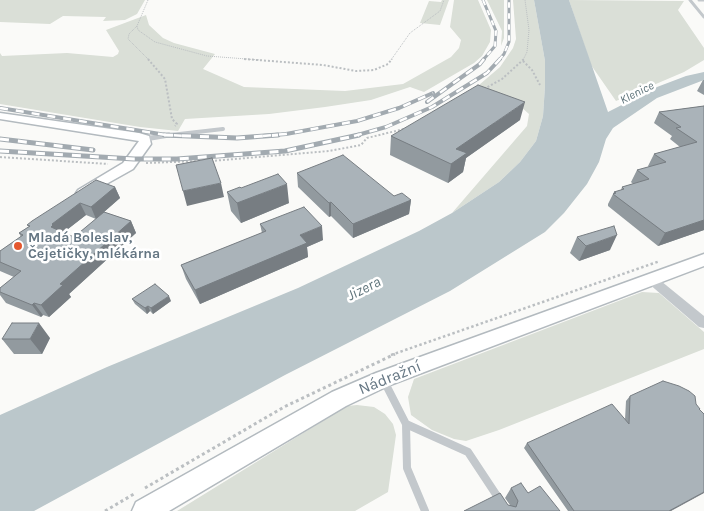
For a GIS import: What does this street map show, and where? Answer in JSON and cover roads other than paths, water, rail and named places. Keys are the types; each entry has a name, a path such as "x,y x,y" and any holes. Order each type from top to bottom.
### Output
{"street":[{"path":"0,116 145,139 145,144 128,166 73,200"},
{"name":"Nádražní","path":"145,511 339,399 383,379 704,260"},
{"path":"652,280 704,323"}],"lane":[{"path":"690,0 704,17"},
{"path":"699,0 704,0"},
{"path":"145,139 172,134 223,129"},
{"path":"383,379 406,424 406,468 425,511"},
{"path":"406,424 468,452 507,511"}],"water":[{"name":"Jizera","path":"534,0 569,0 608,112 657,87 686,76 704,72 704,80 657,98 613,128 606,139 599,162 587,184 564,213 545,232 450,291 285,375 34,511 0,511 0,415 107,367 298,288 419,231 452,213 499,182 520,162 536,141 543,116 545,61"}],"railway":[{"path":"483,0 496,31 495,46 483,60"},
{"path":"499,60 509,42 509,0"},
{"path":"427,102 480,64 484,59"},
{"path":"354,136 386,127 432,107 487,73 500,59"},
{"path":"263,136 286,134 357,121 399,108 433,93"},
{"path":"0,108 179,136"},
{"path":"164,135 179,136"},
{"path":"179,136 237,138 278,135"},
{"path":"0,151 134,159 177,159 285,151 359,135"},
{"path":"179,136 187,136"},
{"path":"0,139 93,150"}],"place":[{"name":"Mladá Boleslav, Čejetičky, mlékárna","path":"18,246"}],"water label":[{"name":"Klenice","path":"637,93"}]}
